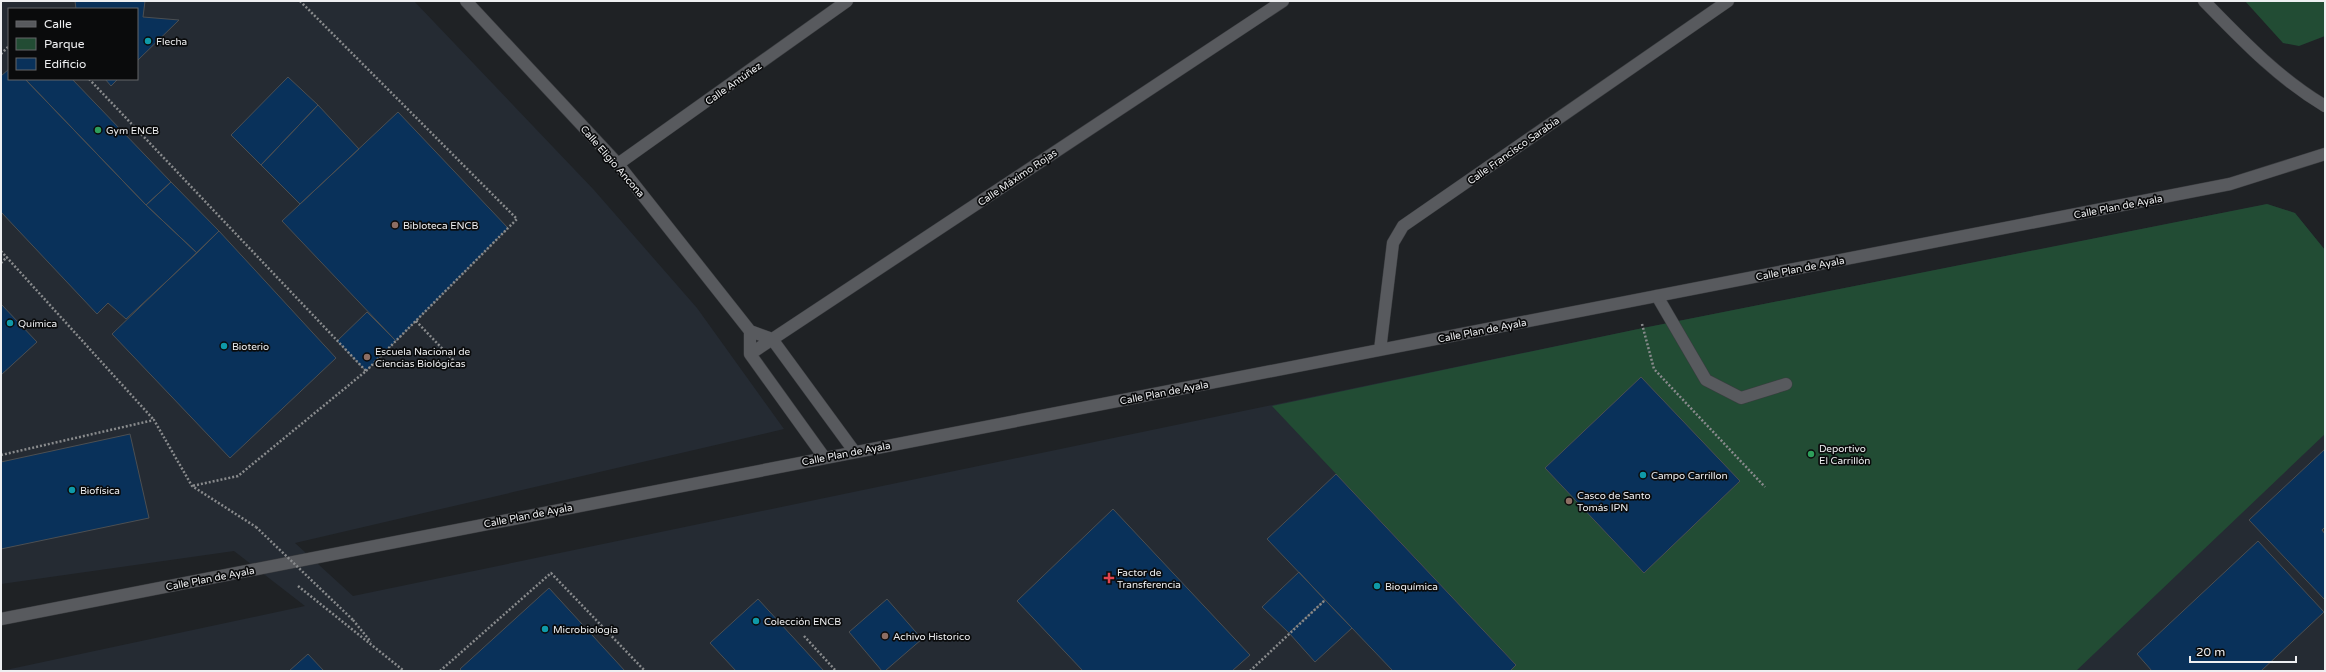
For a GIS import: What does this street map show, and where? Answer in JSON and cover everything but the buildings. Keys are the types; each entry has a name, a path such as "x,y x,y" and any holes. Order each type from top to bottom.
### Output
{"street":[{"name":"Calle Eligio Ancona","path":"466,1 618,164 750,331 772,340"},
{"name":"Calle Antúñez","path":"618,164 847,1"},
{"name":"Calle Máximo Rojas","path":"750,354 1283,1"},
{"name":"Calle Francisco Sarabia","path":"1380,350 1393,243 1404,226 1728,1"},
{"path":"2204,1 2262,60 2298,90 2325,106"},
{"name":"Calle Plan de Ayala","path":"1,619 854,451 2230,184 2325,154"},
{"path":"1657,296 1706,380 1741,398 1786,384"},
{"path":"750,331 750,354 824,457"},
{"path":"772,340 854,451"}],"path":[{"path":"192,486 238,476 366,371 517,219 300,1"},
{"path":"90,80 366,371"},
{"path":"1,251 154,420 192,486 256,527 353,620 374,646"},
{"path":"1,264 8,257"},
{"path":"416,321 456,362"},
{"path":"1,455 154,420"},
{"path":"272,566 404,671"},
{"path":"440,671 551,573 645,671"},
{"path":"1250,671 1325,600"},
{"path":"804,636 836,671"}],"shaded area":[{"name":"Casco de Santo Tomás IPN","path":"1,1 414,1 594,190 697,308 784,429 295,543 353,596 1643,328 2267,204 2295,213 2325,250 2325,671 1,671 305,606 234,551 1,584"}],"green space":[{"path":"2245,1 2325,1 2325,36 2299,46 2283,43"},
{"name":"Deportivo El Carrillón","path":"2267,204 2295,213 2325,250 2325,434 2076,671 1510,671 1516,665 1272,406 1643,328"}],"place":[{"name":"Flecha","path":"148,41"},
{"name":"Gym ENCB","path":"98,130"},
{"name":"Bibloteca ENCB","path":"395,225"},
{"name":"Química","path":"10,323"},
{"name":"Bioterio","path":"224,346"},
{"name":"Escuela Nacional de Ciencias Biológicas","path":"367,357"},
{"name":"Deportivo El Carrillón","path":"1811,454"},
{"name":"Campo Carrillon","path":"1643,475"},
{"name":"Biofísica","path":"72,490"},
{"name":"Casco de Santo Tomás IPN","path":"1569,501"},
{"name":"Factor de Transferencia","path":"1109,578"},
{"name":"Bioquímica","path":"1377,586"},
{"name":"Colección ENCB","path":"756,621"},
{"name":"Microbiología","path":"545,629"},
{"name":"Achivo Historico","path":"885,636"}]}
